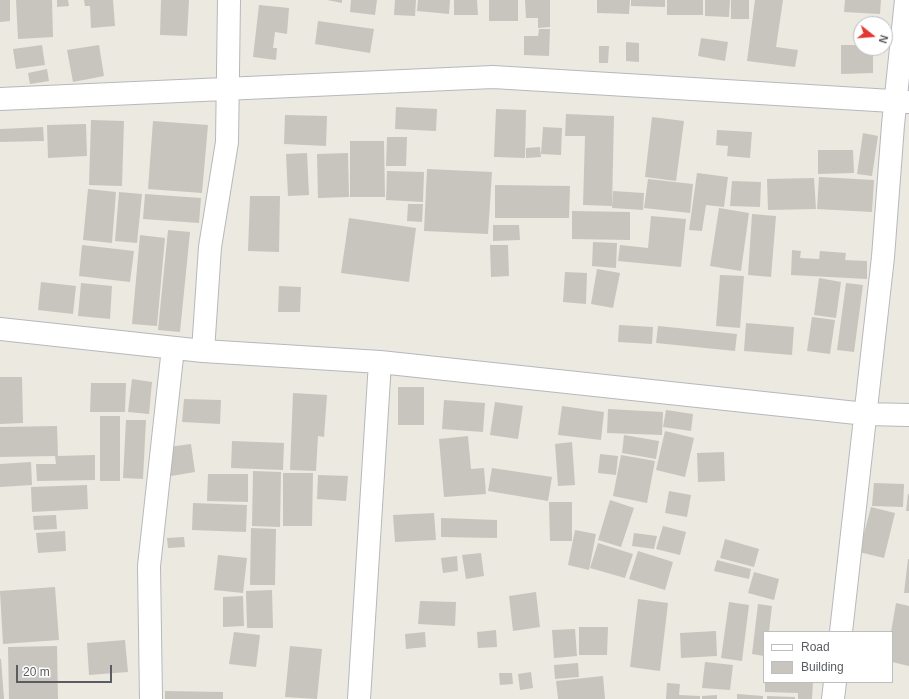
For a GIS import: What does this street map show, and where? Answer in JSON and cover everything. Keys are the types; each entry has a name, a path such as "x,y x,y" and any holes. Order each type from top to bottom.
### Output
{"street":[{"path":"203,351 210,246 227,142 230,0"},
{"path":"841,631 902,102 906,0"},
{"path":"0,100 494,77 902,102"},
{"path":"0,329 203,351 380,362 866,414 909,415"},
{"path":"151,699 149,566 173,348"},
{"path":"359,699 380,362"},
{"path":"833,699 835,683"}],"building":[{"path":"0,0 10,0 10,21 0,22"},
{"path":"16,0 52,0 53,37 18,39"},
{"path":"57,0 68,0 69,6 57,7"},
{"path":"84,0 113,0 115,26 91,28 90,6 85,6"},
{"path":"161,0 189,0 187,36 160,35"},
{"path":"327,0 342,0 342,3"},
{"path":"351,0 377,0 375,15 350,12"},
{"path":"395,0 416,0 415,16 394,15"},
{"path":"418,0 450,0 449,14 417,11"},
{"path":"454,0 477,0 478,15 454,15"},
{"path":"489,0 518,0 518,21 489,21"},
{"path":"525,0 550,0 550,27 538,28 538,18 526,18"},
{"path":"597,0 630,0 629,14 597,13"},
{"path":"631,0 665,0 665,7 631,6"},
{"path":"667,0 703,0 703,15 667,15"},
{"path":"705,0 730,0 729,17 705,16"},
{"path":"731,0 749,0 749,19 731,19"},
{"path":"755,0 783,0 776,47 798,50 795,67 747,61"},
{"path":"845,0 881,0 880,14 844,12"},
{"path":"259,5 289,8 287,34 275,32 273,48 277,48 276,60 253,57"},
{"path":"318,21 374,29 370,53 315,44"},
{"path":"539,29 550,29 549,56 524,55 524,36 538,36"},
{"path":"701,38 728,42 725,61 698,56"},
{"path":"626,42 639,43 639,62 626,61"},
{"path":"42,45 45,65 16,69 13,49"},
{"path":"99,45 104,76 73,82 67,50"},
{"path":"841,45 853,45 853,56 873,56 873,73 841,74"},
{"path":"599,46 609,46 608,63 599,63"},
{"path":"47,69 49,81 30,84 28,73"},
{"path":"396,107 437,109 436,131 395,129"},
{"path":"496,109 526,110 525,158 494,157"},
{"path":"566,114 614,116 612,206 583,205 585,136 565,136"},
{"path":"285,115 327,116 326,146 284,144"},
{"path":"652,117 684,121 676,181 645,177"},
{"path":"91,120 124,121 122,186 89,185"},
{"path":"153,121 208,125 202,193 148,189"},
{"path":"86,124 87,156 48,158 47,125"},
{"path":"43,127 44,141 0,142 0,129"},
{"path":"543,127 562,128 561,155 541,154"},
{"path":"717,130 752,132 750,158 727,156 728,146 716,145"},
{"path":"863,133 878,136 872,176 857,174"},
{"path":"387,137 407,137 406,166 386,166"},
{"path":"350,141 384,141 385,197 350,197"},
{"path":"540,147 541,157 526,158 526,148"},
{"path":"818,150 853,150 854,173 818,174"},
{"path":"307,153 309,195 288,196 286,154"},
{"path":"348,153 349,197 318,198 317,154"},
{"path":"427,169 492,172 488,234 424,231"},
{"path":"387,171 424,172 423,202 386,200"},
{"path":"697,173 728,177 724,207 706,205 702,231 689,230"},
{"path":"819,177 874,180 872,212 817,209"},
{"path":"814,178 816,209 768,210 767,179"},
{"path":"648,179 693,184 690,213 644,208"},
{"path":"732,181 761,182 760,207 730,206"},
{"path":"495,185 570,186 569,218 495,218"},
{"path":"88,189 116,192 112,243 83,240"},
{"path":"613,191 644,193 643,210 612,208"},
{"path":"119,192 142,194 137,243 115,241"},
{"path":"145,194 201,198 199,223 143,219"},
{"path":"250,196 280,196 279,252 248,251"},
{"path":"408,204 423,204 422,222 407,221"},
{"path":"719,208 749,213 741,271 710,266"},
{"path":"572,211 630,212 630,240 572,239"},
{"path":"752,214 776,216 771,277 748,275"},
{"path":"651,216 686,219 681,267 618,261 620,245 648,248"},
{"path":"349,218 416,228 409,282 341,273"},
{"path":"493,225 519,225 520,240 493,241"},
{"path":"168,230 190,232 180,332 158,330"},
{"path":"140,235 165,238 157,326 132,324"},
{"path":"593,242 617,243 616,268 592,266"},
{"path":"82,245 134,251 130,282 79,276"},
{"path":"490,245 508,245 509,276 491,277"},
{"path":"792,250 801,251 800,258 819,259 820,251 846,253 845,260 867,261 867,279 791,275"},
{"path":"597,269 620,273 613,308 591,304"},
{"path":"565,272 587,273 586,304 563,302"},
{"path":"720,275 744,276 740,328 716,326"},
{"path":"819,278 841,282 836,318 814,315"},
{"path":"41,282 76,286 73,314 38,310"},
{"path":"81,283 112,286 110,319 78,316"},
{"path":"846,283 863,285 854,352 837,350"},
{"path":"279,286 301,287 300,312 278,312"},
{"path":"812,317 835,320 830,354 807,351"},
{"path":"746,323 794,327 792,355 744,351"},
{"path":"619,325 653,327 652,344 618,342"},
{"path":"658,326 737,334 735,351 656,343"},
{"path":"0,377 22,377 23,423 0,424"},
{"path":"132,379 152,382 149,414 128,412"},
{"path":"91,383 126,383 125,412 90,412"},
{"path":"398,387 424,387 424,425 398,425"},
{"path":"293,393 327,395 324,437 318,436 316,471 290,470"},
{"path":"184,399 221,400 220,424 182,422"},
{"path":"444,400 485,403 483,432 442,429"},
{"path":"495,402 523,406 518,439 490,435"},
{"path":"562,406 604,412 601,440 558,435"},
{"path":"608,409 663,412 662,435 607,433"},
{"path":"666,410 693,414 691,431 663,427"},
{"path":"100,416 120,416 120,481 100,481"},
{"path":"126,420 146,420 143,479 123,478"},
{"path":"57,426 58,456 95,455 95,480 37,481 36,464 56,464 55,456 0,457 0,427"},
{"path":"665,431 694,438 685,477 656,470"},
{"path":"624,435 659,441 656,459 622,453"},
{"path":"468,436 471,469 484,468 486,494 444,497 439,439"},
{"path":"232,441 284,443 283,470 231,468"},
{"path":"572,442 575,485 558,486 555,444"},
{"path":"191,444 195,472 171,476 168,447"},
{"path":"724,452 725,481 698,482 697,453"},
{"path":"600,454 618,456 616,475 598,473"},
{"path":"621,455 655,461 647,503 613,496"},
{"path":"31,462 32,485 0,487 0,464"},
{"path":"492,468 552,477 548,501 488,491"},
{"path":"253,471 281,472 280,527 252,526"},
{"path":"283,473 313,473 312,526 283,526"},
{"path":"208,474 248,474 248,502 207,501"},
{"path":"318,475 348,476 346,501 317,499"},
{"path":"874,483 904,484 903,507 872,506"},
{"path":"87,485 88,509 32,512 31,487"},
{"path":"669,491 691,495 687,517 665,513"},
{"path":"908,494 909,511 906,511"},
{"path":"610,500 634,508 621,547 598,540"},
{"path":"549,502 572,502 572,541 550,541"},
{"path":"193,503 247,505 246,532 192,530"},
{"path":"871,507 895,513 884,558 859,552"},
{"path":"434,513 436,540 395,542 393,515"},
{"path":"56,515 57,529 34,530 33,516"},
{"path":"441,518 497,520 497,538 441,537"},
{"path":"663,526 686,532 680,555 656,549"},
{"path":"251,528 276,529 275,585 250,585"},
{"path":"575,530 596,534 589,570 568,565"},
{"path":"65,531 66,551 38,553 36,533"},
{"path":"634,533 657,536 654,549 632,546"},
{"path":"184,537 185,547 168,548 167,538"},
{"path":"725,539 759,549 754,567 720,558"},
{"path":"598,543 633,554 625,578 590,568"},
{"path":"638,551 673,562 665,590 629,579"},
{"path":"481,553 484,576 466,579 462,555"},
{"path":"218,555 247,558 243,593 214,590"},
{"path":"457,556 458,571 443,573 441,558"},
{"path":"908,559 909,593 904,593"},
{"path":"717,560 751,569 749,579 714,571"},
{"path":"754,572 779,579 774,600 748,593"},
{"path":"55,587 59,640 3,644 0,591"},
{"path":"272,590 273,628 247,628 246,591"},
{"path":"536,592 540,627 513,631 509,596"},
{"path":"243,596 244,626 223,627 223,597"},
{"path":"638,599 668,603 660,671 630,667"},
{"path":"420,601 456,602 455,626 418,624"},
{"path":"729,602 749,605 742,661 721,658"},
{"path":"896,603 909,606 909,666 893,662 893,631 891,631"},
{"path":"758,604 772,606 769,631 763,631 763,656 752,654"},
{"path":"579,627 608,627 607,655 579,655"},
{"path":"575,629 577,656 554,658 552,630"},
{"path":"496,630 497,647 478,648 477,632"},
{"path":"716,631 717,656 681,658 680,633"},
{"path":"234,632 260,635 256,667 229,664"},
{"path":"425,632 426,647 406,649 405,634"},
{"path":"125,640 128,672 89,675 87,643"},
{"path":"57,646 58,699 9,699 8,647"},
{"path":"290,646 322,649 317,699 285,697"},
{"path":"1,659 4,699 0,699"},
{"path":"705,662 733,665 730,690 702,688"},
{"path":"578,663 579,677 555,679 554,665"},
{"path":"531,672 533,688 520,690 518,674"},
{"path":"499,673 512,673 513,684 500,685"},
{"path":"603,676 605,699 558,699 556,681"},
{"path":"667,683 680,684 679,695 700,696 700,699 666,699"},
{"path":"765,683 813,683 812,699 798,699 798,693 765,692"},
{"path":"165,691 223,692 223,699 165,699"},
{"path":"737,694 763,696 763,699 737,699"},
{"path":"717,695 717,699 702,699 702,696"},
{"path":"767,696 795,697 795,699 767,699"}]}
